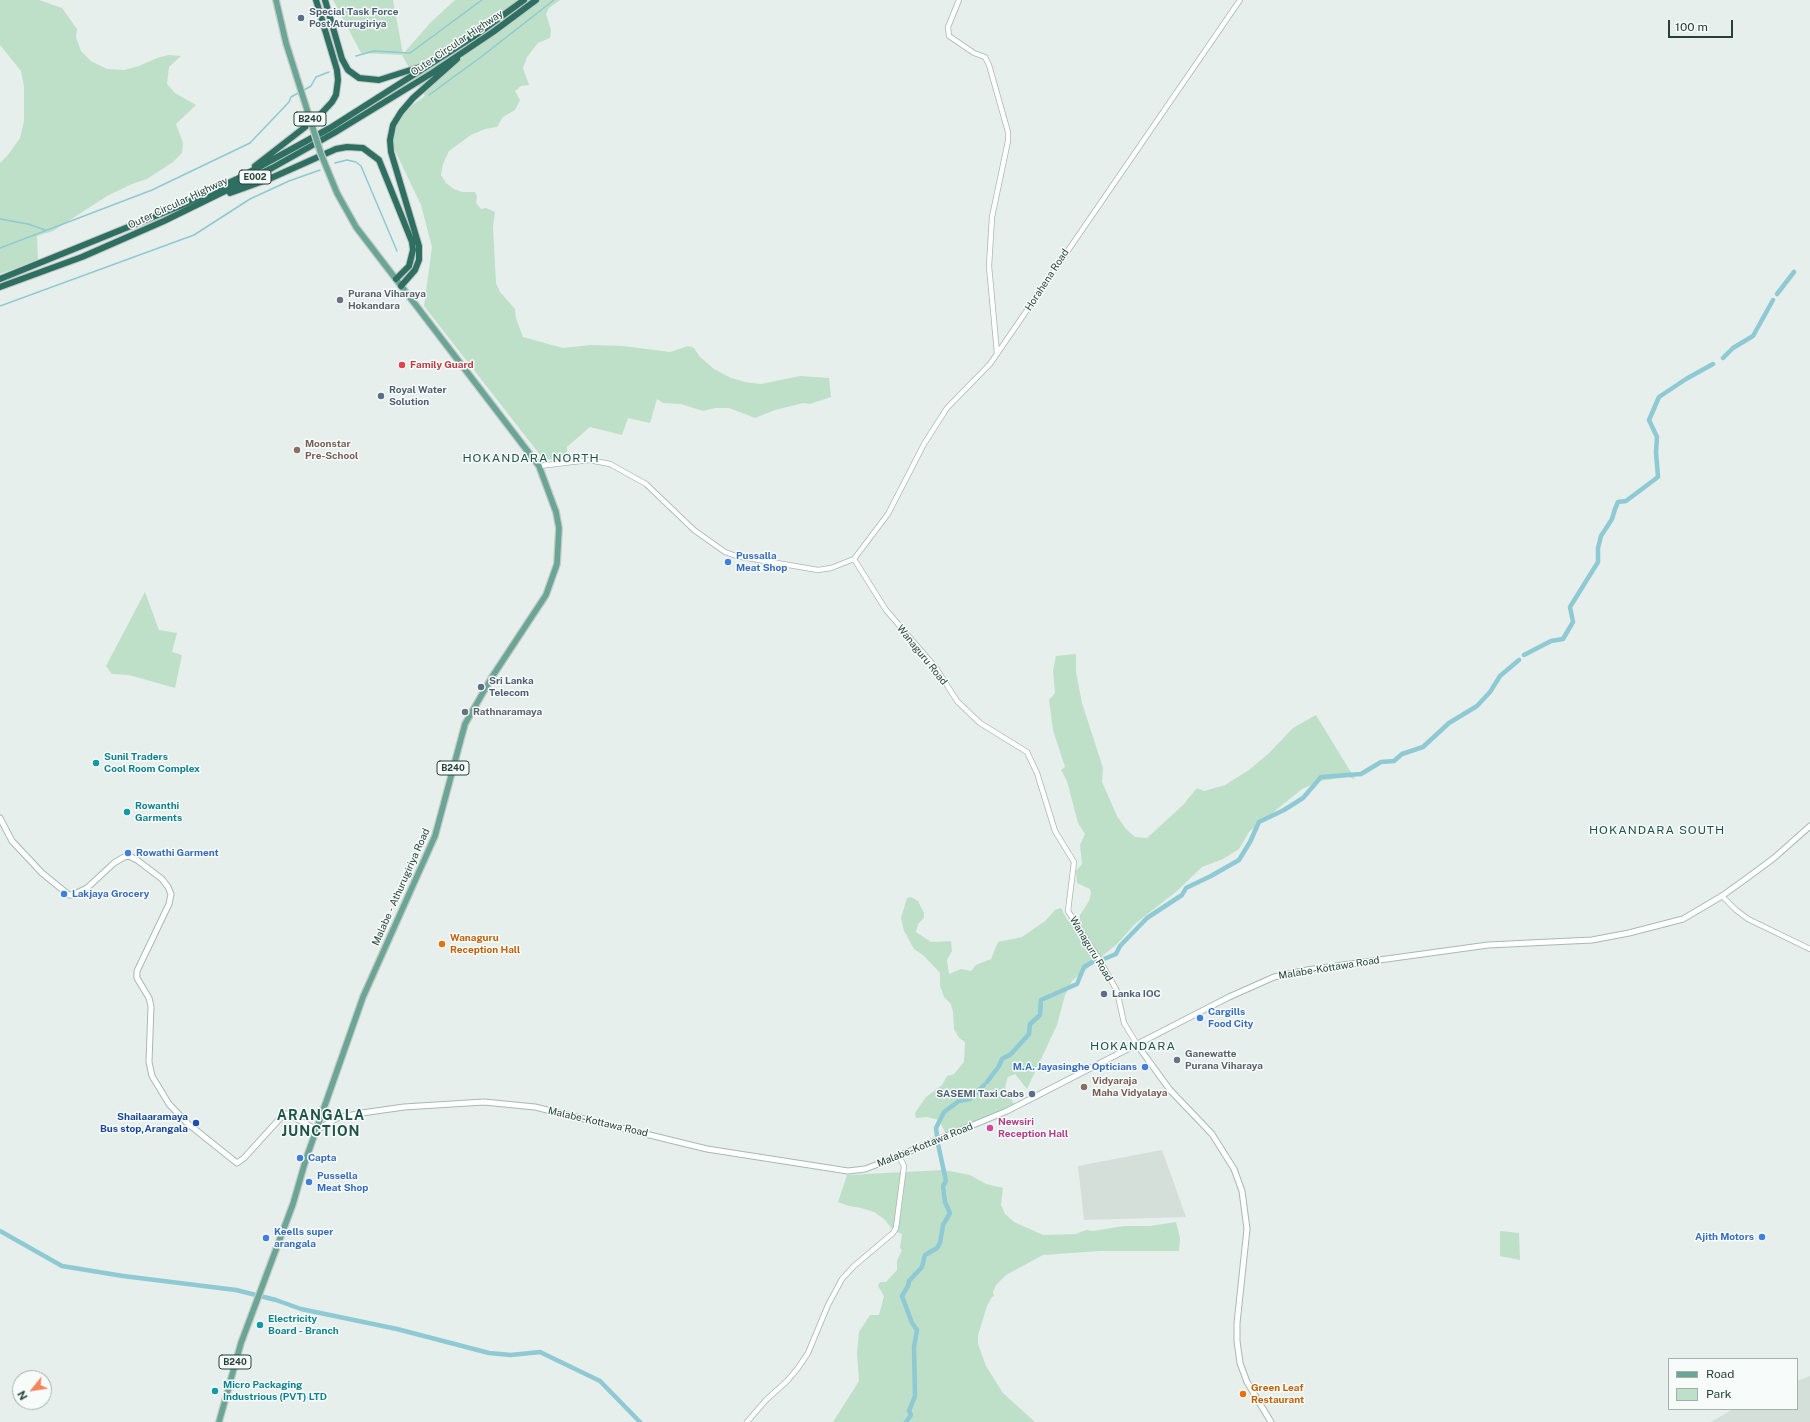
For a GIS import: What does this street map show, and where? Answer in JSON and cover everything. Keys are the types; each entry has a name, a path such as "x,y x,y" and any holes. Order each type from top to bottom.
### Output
{"highway":[{"path":"239,178 318,117 332,102 336,95 338,80 337,70 316,0"},
{"path":"325,0 342,59 348,70 359,78 379,80 434,62"},
{"name":"Outer Circular Highway","path":"0,279 180,206 239,178 330,128 473,37 524,0"},
{"name":"Outer Circular Highway","path":"0,287 82,257 199,205 272,168 334,133 432,73 536,0"},
{"path":"401,286 415,270 419,260 419,246 391,152 390,140 393,125 401,112 413,98 476,42"},
{"path":"199,205 269,179 336,149 347,147 363,148 379,160 412,242 413,250 409,266 396,279"}],"main road":[{"name":"Malabe - Athurugiriya Road","path":"219,1422 240,1343 292,1204 362,997 435,836 465,724 492,678 546,595 557,564 559,528 556,512 539,466 356,227 337,193 320,154 286,43 276,0"},
{"path":"0,818 12,841 42,873 69,895 73,895 87,888 114,863 124,857 129,856 137,860 162,879 168,887 171,894 169,904 137,971 137,978 149,998 151,1006 149,1062 152,1076 169,1104 187,1124 237,1163 244,1158 284,1114 288,1114 317,1130"},
{"name":"Malabe-Kottawa Road","path":"317,1130 337,1118 404,1107 484,1102 536,1107 707,1150 848,1171 865,1169 1007,1111 1138,1046 1251,986 1282,974 1488,945 1592,940 1629,933 1683,919 1722,896 1771,861 1810,826"},
{"path":"1138,1046 1170,1090 1212,1134 1234,1169 1242,1192 1247,1229 1237,1323 1237,1341 1240,1363 1247,1382 1271,1422"},
{"path":"320,1120 337,1118"}],"street":[{"path":"959,0 948,27 949,36 974,53 985,57 989,65 1008,132 1008,140 992,217 989,266 997,353"},
{"name":"Horahena Road","path":"854,559 888,514 924,444 947,408 990,364 1240,0"},
{"path":"539,466 589,460 610,464 632,474 646,484 694,530 725,552 736,556 818,570 831,568 854,559"},
{"name":"Wanaguru Road","path":"854,559 886,610 936,668 958,701 980,723 1027,752 1037,773 1056,831 1074,862 1068,911 1099,958 1117,991 1124,1023 1138,1046"},
{"path":"1722,896 1736,910 1748,919 1810,949"},
{"path":"747,1422 766,1400 787,1381 808,1353 828,1305 842,1279 854,1266 885,1241 896,1228 904,1166 900,1156"}],"shaded area":[{"path":"1162,1150 1186,1217 1084,1220 1078,1166"},
{"path":"1810,1376 1810,1422 1711,1422 1731,1410 1798,1410 1798,1381"}],"green space":[{"path":"0,0 39,0 62,8 77,29 76,37 81,51 91,61 107,69 124,70 169,55 181,56 169,67 167,84 175,93 196,105 176,124 183,143 182,153 173,162 147,179 132,184 107,196 53,231 37,236 38,260 0,274 0,163 8,155 20,138 24,121 24,86 21,71 0,45"},
{"path":"333,0 393,0 403,54 431,22 455,0 560,0 549,8 546,14 551,30 550,38 538,43 527,57 523,68 529,85 521,86 515,91 520,100 515,110 503,117 497,127 485,129 471,135 449,151 443,164 441,175 446,183 454,189 462,192 475,192 477,197 476,203 481,209 486,208 495,212 493,227 496,283 500,292 515,309 516,318 523,337 563,348 591,345 623,346 670,352 688,346 694,348 700,357 714,369 731,378 745,382 761,384 800,376 829,378 831,397 810,404 803,403 775,410 755,418 729,408 715,408 703,411 681,404 663,403 657,399 650,423 628,418 622,435 590,427 567,447 567,455 563,458 544,460 424,306 432,247 421,205 388,136 404,111 425,96 402,55 361,53"},
{"path":"145,592 159,630 177,633 172,652 182,655 175,688 129,675 112,674 106,666"},
{"path":"1076,654 1076,672 1082,703 1103,768 1102,782 1117,816 1126,829 1135,837 1147,838 1183,805 1197,788 1204,791 1225,785 1249,770 1269,753 1293,728 1316,715 1355,779 1348,777 1320,781 1302,789 1249,832 1239,849 1223,859 1202,867 1177,891 1136,923 1117,944 1072,981 1065,995 1057,1025 1027,1089 1015,1074 1008,1077 1005,1087 1014,1104 946,1134 939,1120 927,1117 916,1118 915,1113 926,1097 942,1085 947,1076 954,1074 964,1062 965,1042 959,1038 954,1029 951,1004 944,997 940,986 940,973 923,955 914,949 904,931 901,918 907,898 911,897 918,901 924,913 924,918 918,924 916,932 931,942 951,941 952,951 947,960 949,974 961,969 971,971 976,965 991,959 998,942 1022,937 1045,921 1055,910 1061,908 1068,921 1080,919 1080,915 1089,901 1091,893 1090,889 1077,883 1076,871 1082,864 1080,845 1085,834 1078,823 1067,781 1061,770 1065,767 1053,730 1049,700 1055,693 1053,671 1056,656"},
{"path":"944,1170 970,1175 986,1184 1003,1188 1001,1205 1005,1214 1014,1222 1043,1235 1076,1234 1086,1230 1093,1231 1124,1226 1150,1226 1176,1222 1180,1238 1179,1251 1100,1251 1043,1255 1006,1275 996,1285 993,1292 994,1296 987,1306 978,1335 978,1344 986,1366 1003,1393 1035,1422 833,1422 859,1381 857,1353 859,1332 870,1315 879,1315 884,1296 878,1286 880,1282 886,1282 897,1270 897,1261 902,1250 900,1248 902,1234 894,1231 884,1219 874,1212 838,1202 847,1175"},
{"path":"1500,1231 1519,1233 1520,1260 1500,1256"}],"waterway":[{"path":"356,56 374,51 410,53 482,0"},
{"path":"429,95 481,57 554,0"},
{"path":"304,90 311,86 316,77 329,72"},
{"path":"0,248 152,190 250,143 289,102 291,97 300,92"},
{"path":"335,163 347,160 356,162 361,166 397,251"},
{"path":"0,306 194,235 250,199 289,181 320,170"},
{"path":"0,219 28,224 45,230"},
{"path":"1777,294 1794,272"},
{"path":"1723,358 1733,348 1753,336 1773,300"},
{"path":"1524,655 1551,641 1563,639 1573,622 1570,607 1598,562 1598,548 1601,536 1612,519 1618,502 1626,501 1658,477 1656,452 1657,437 1649,420 1659,397 1686,379 1713,364"},
{"path":"1104,959 1116,954 1120,946 1147,918 1182,895 1186,888 1239,860 1250,842 1259,822 1284,810 1303,798 1321,777 1361,774 1381,762 1394,761 1402,754 1423,747 1449,723 1477,706 1490,692 1500,676 1519,660"},
{"path":"987,1082 999,1066 1002,1059 1011,1054 1029,1034 1030,1024 1040,1015 1041,1000 1077,984 1084,967 1096,960"},
{"path":"937,1136 936,1128 944,1112 959,1101 970,1099 984,1085"},
{"path":"906,1422 911,1415 909,1411 915,1396 914,1347 917,1330 912,1323 902,1296 908,1286 909,1281 922,1267 925,1255 937,1248 940,1243 943,1225 950,1213 945,1202 943,1186 946,1181 938,1144"},
{"path":"0,1231 62,1266 123,1276 236,1290 276,1300 301,1309 397,1329 489,1353 511,1355 540,1352 600,1381 640,1422"}],"place":[{"name":"Special Task Force Post Aturugiriya","path":"301,18"},
{"name":"Purana Viharaya Hokandara","path":"340,300"},
{"name":"Family Guard","path":"402,365"},
{"name":"Royal Water Solution","path":"381,396"},
{"name":"Moonstar Pre-School","path":"297,450"},
{"name":"Pussalla Meat Shop","path":"728,562"},
{"name":"Sri Lanka Telecom","path":"481,687"},
{"name":"Rathnaramaya","path":"465,712"},
{"name":"Sunil Traders Cool Room Complex","path":"96,763"},
{"name":"Rowanthi Garments","path":"127,812"},
{"name":"Rowathi Garment","path":"128,853"},
{"name":"Lakjaya Grocery","path":"64,894"},
{"name":"Wanaguru Reception Hall","path":"442,944"},
{"name":"Lanka IOC","path":"1104,994"},
{"name":"Cargills Food City","path":"1200,1018"},
{"name":"Ganewatte Purana Viharaya","path":"1177,1060"},
{"name":"M.A. Jayasinghe Opticians","path":"1145,1067"},
{"name":"Vidyaraja Maha Vidyalaya","path":"1084,1087"},
{"name":"SASEMI Taxi Cabs","path":"1032,1094"},
{"name":"Shailaaramaya Bus stop,Arangala","path":"196,1123"},
{"name":"Newsiri Reception Hall","path":"990,1128"},
{"name":"Capta","path":"300,1158"},
{"name":"Pussella Meat Shop","path":"309,1182"},
{"name":"Ajith Motors","path":"1762,1237"},
{"name":"Keells super arangala","path":"266,1238"},
{"name":"Electricity Board - Branch","path":"260,1325"},
{"name":"Micro Packaging Industrious (PVT) LTD","path":"215,1391"},
{"name":"Green Leaf Restaurant","path":"1243,1394"}],"district":[{"name":"HOKANDARA NORTH","path":"531,458"},
{"name":"HOKANDARA SOUTH","path":"1657,830"},
{"name":"HOKANDARA","path":"1133,1046"},
{"name":"ARANGALA JUNCTION","path":"321,1124"}]}
